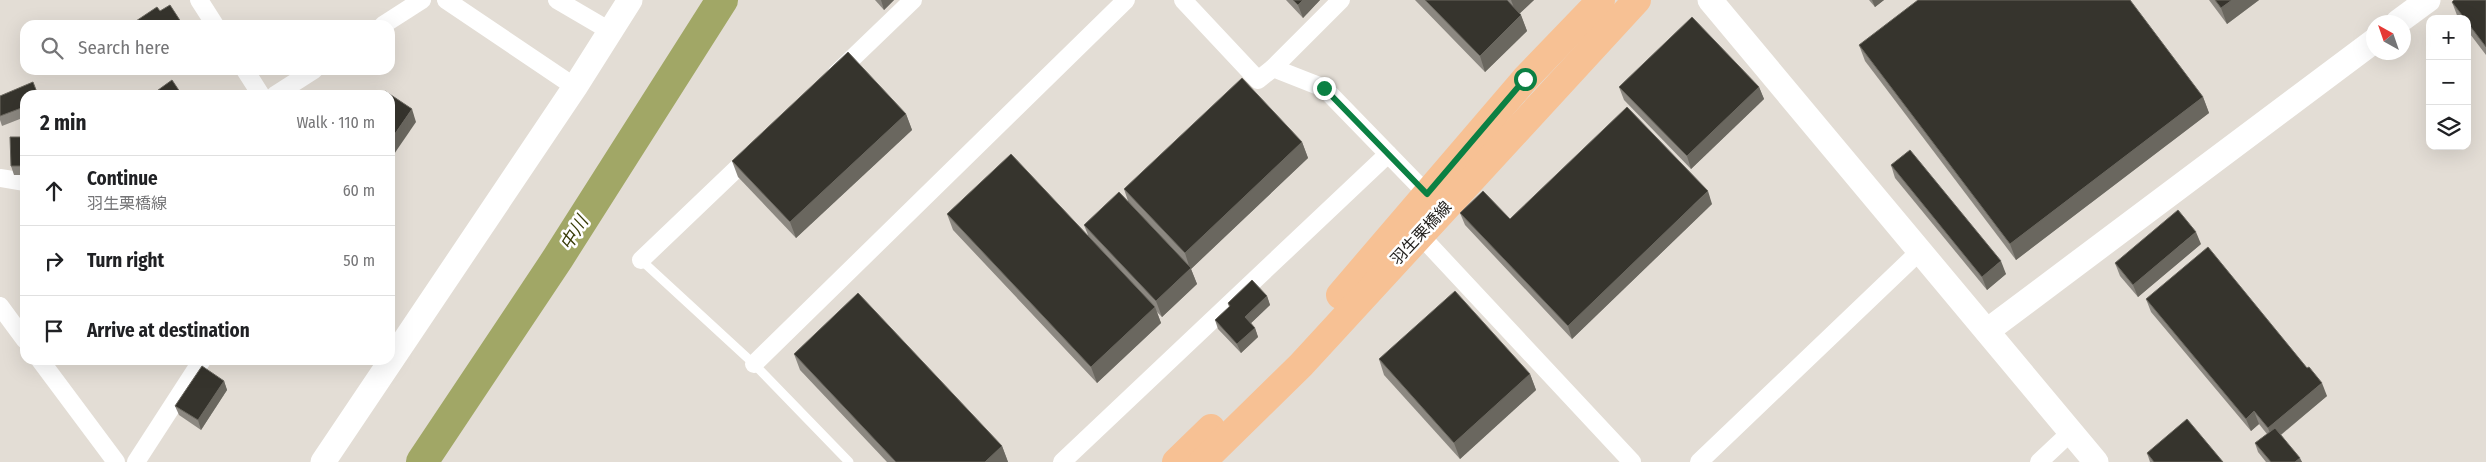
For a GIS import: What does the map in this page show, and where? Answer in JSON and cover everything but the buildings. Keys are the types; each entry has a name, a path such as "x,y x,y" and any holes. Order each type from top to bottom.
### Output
{"main road":[{"name":"羽生栗橋線","path":"1176,462 1308,332 1525,79 1601,0"},
{"name":"羽生栗橋線","path":"1202,462 1301,365 1637,0"}],"street":[{"path":"199,0 212,20"},
{"path":"391,20 422,0"},
{"path":"446,0 575,87"},
{"path":"557,0 610,31"},
{"path":"395,355 575,87 630,0"},
{"path":"820,89 913,0"},
{"path":"754,364 1126,0"},
{"path":"1183,0 1258,80 1273,68 1341,0"},
{"path":"1710,0 2096,462"},
{"path":"2408,15 2428,0"},
{"path":"1987,331 2366,47"},
{"path":"1273,68 1324,88 1427,194"},
{"path":"248,75 259,90"},
{"path":"283,90 306,75"},
{"path":"642,260 763,144"},
{"path":"1062,462 1388,154"},
{"path":"0,178 20,181"},
{"path":"1420,234 1632,462"},
{"path":"1699,462 1920,251"},
{"path":"0,306 20,333"},
{"path":"44,365 116,462"},
{"path":"136,462 199,365"},
{"path":"323,462 388,365"},
{"path":"2039,462 2071,432"}],"lane":[{"path":"642,260 754,364 849,462"}],"waterway":[{"name":"中川","path":"422,462 558,258 722,0"}],"route":[{"path":"1324,88 1427,194 1525,79"}]}
